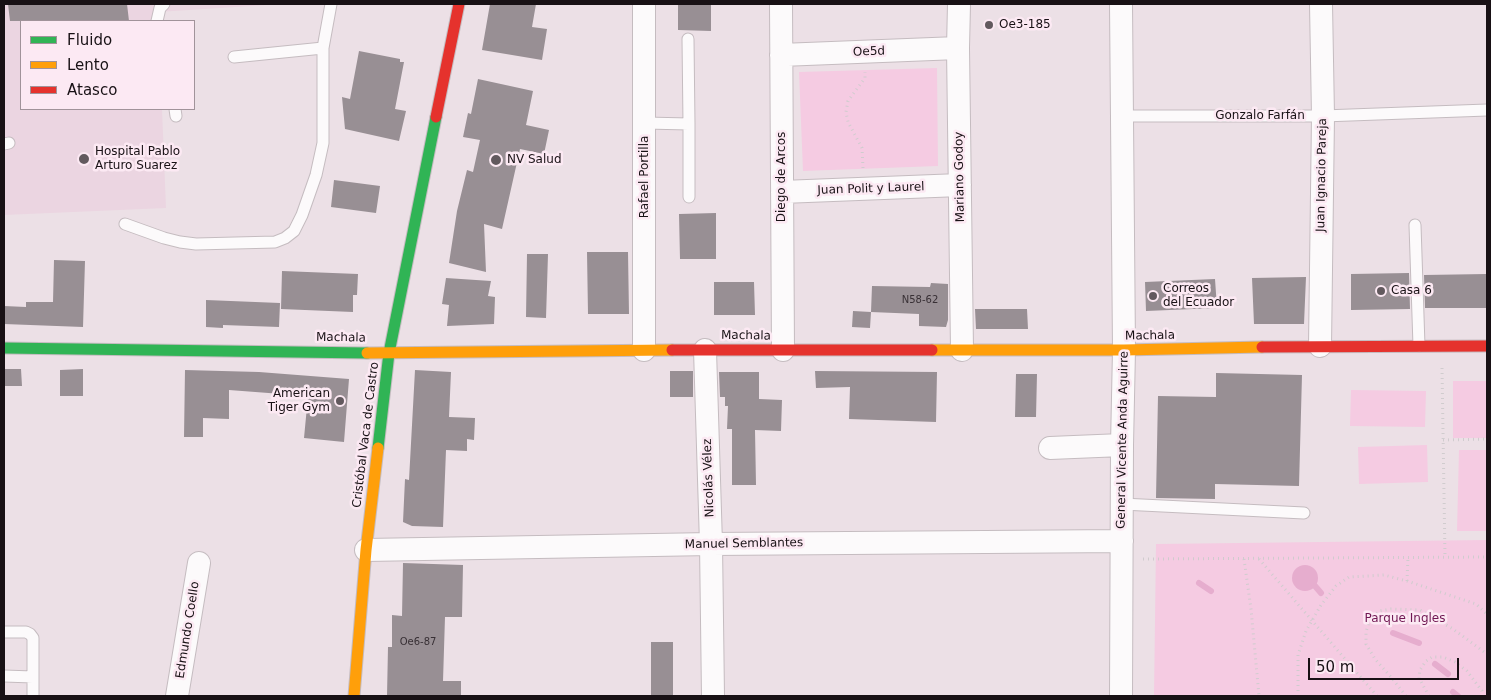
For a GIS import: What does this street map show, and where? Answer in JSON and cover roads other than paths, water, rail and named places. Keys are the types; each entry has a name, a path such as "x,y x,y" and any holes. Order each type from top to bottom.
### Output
{"main road":[{"name":"Cristóbal Vaca de Castro","path":"354,696 366,550 389,353 459,4"},
{"name":"Machala","path":"4,348 389,353 644,350 1124,350 1320,346 1487,346"}],"street":[{"name":"Rafael Portilla","path":"644,4 644,350"},
{"name":"Diego de Arcos","path":"781,4 783,350"},
{"name":"Mariano Godoy","path":"959,4 962,350"},
{"name":"General Vicente Anda Aguirre","path":"1121,4 1124,350 1122,696"},
{"name":"Juan Ignacio Pareja","path":"1320,346 1321,4"},
{"name":"Oe5d","path":"781,55 958,48"},
{"name":"Juan Polit y Laurel","path":"782,192 960,185"},
{"name":"Nicolás Vélez","path":"705,350 711,544 713,696"},
{"path":"1050,448 1122,445"},
{"name":"Manuel Semblantes","path":"366,550 711,544 1122,550"},
{"name":"Edmundo Coello","path":"177,696 199,563"}],"lane":[{"path":"157,20 160,8 164,4"},
{"path":"125,224 164,238 196,244 275,242 285,238 294,231 302,215 316,175 323,143 323,48 331,4"},
{"path":"688,38 689,197"},
{"path":"234,57 323,48"},
{"name":"Gonzalo Farfán","path":"1122,116 1322,116 1487,110"},
{"path":"645,123 689,124"},
{"path":"1415,225 1419,346"},
{"path":"1122,504 1304,513"},
{"path":"4,632 26,632 33,638 33,696"},
{"path":"4,676 32,677"}],"waterway":[{"path":"1199,583 1211,591"},
{"path":"1315,586 1321,593"},
{"path":"1393,633 1419,643"},
{"path":"1435,664 1448,674"},
{"path":"1453,692 1458,696"}],"place":[{"name":"Oe3-185","path":"989,25"},
{"name":"Hospital Pablo Arturo Suarez","path":"84,159"},
{"name":"NV Salud","path":"496,160"},
{"name":"Casa 6","path":"1381,291"},
{"name":"Correos del Ecuador","path":"1153,296"},
{"name":"American Tiger Gym","path":"340,401"}],"park label":[{"name":"Parque Ingles","path":"1405,619"}]}
